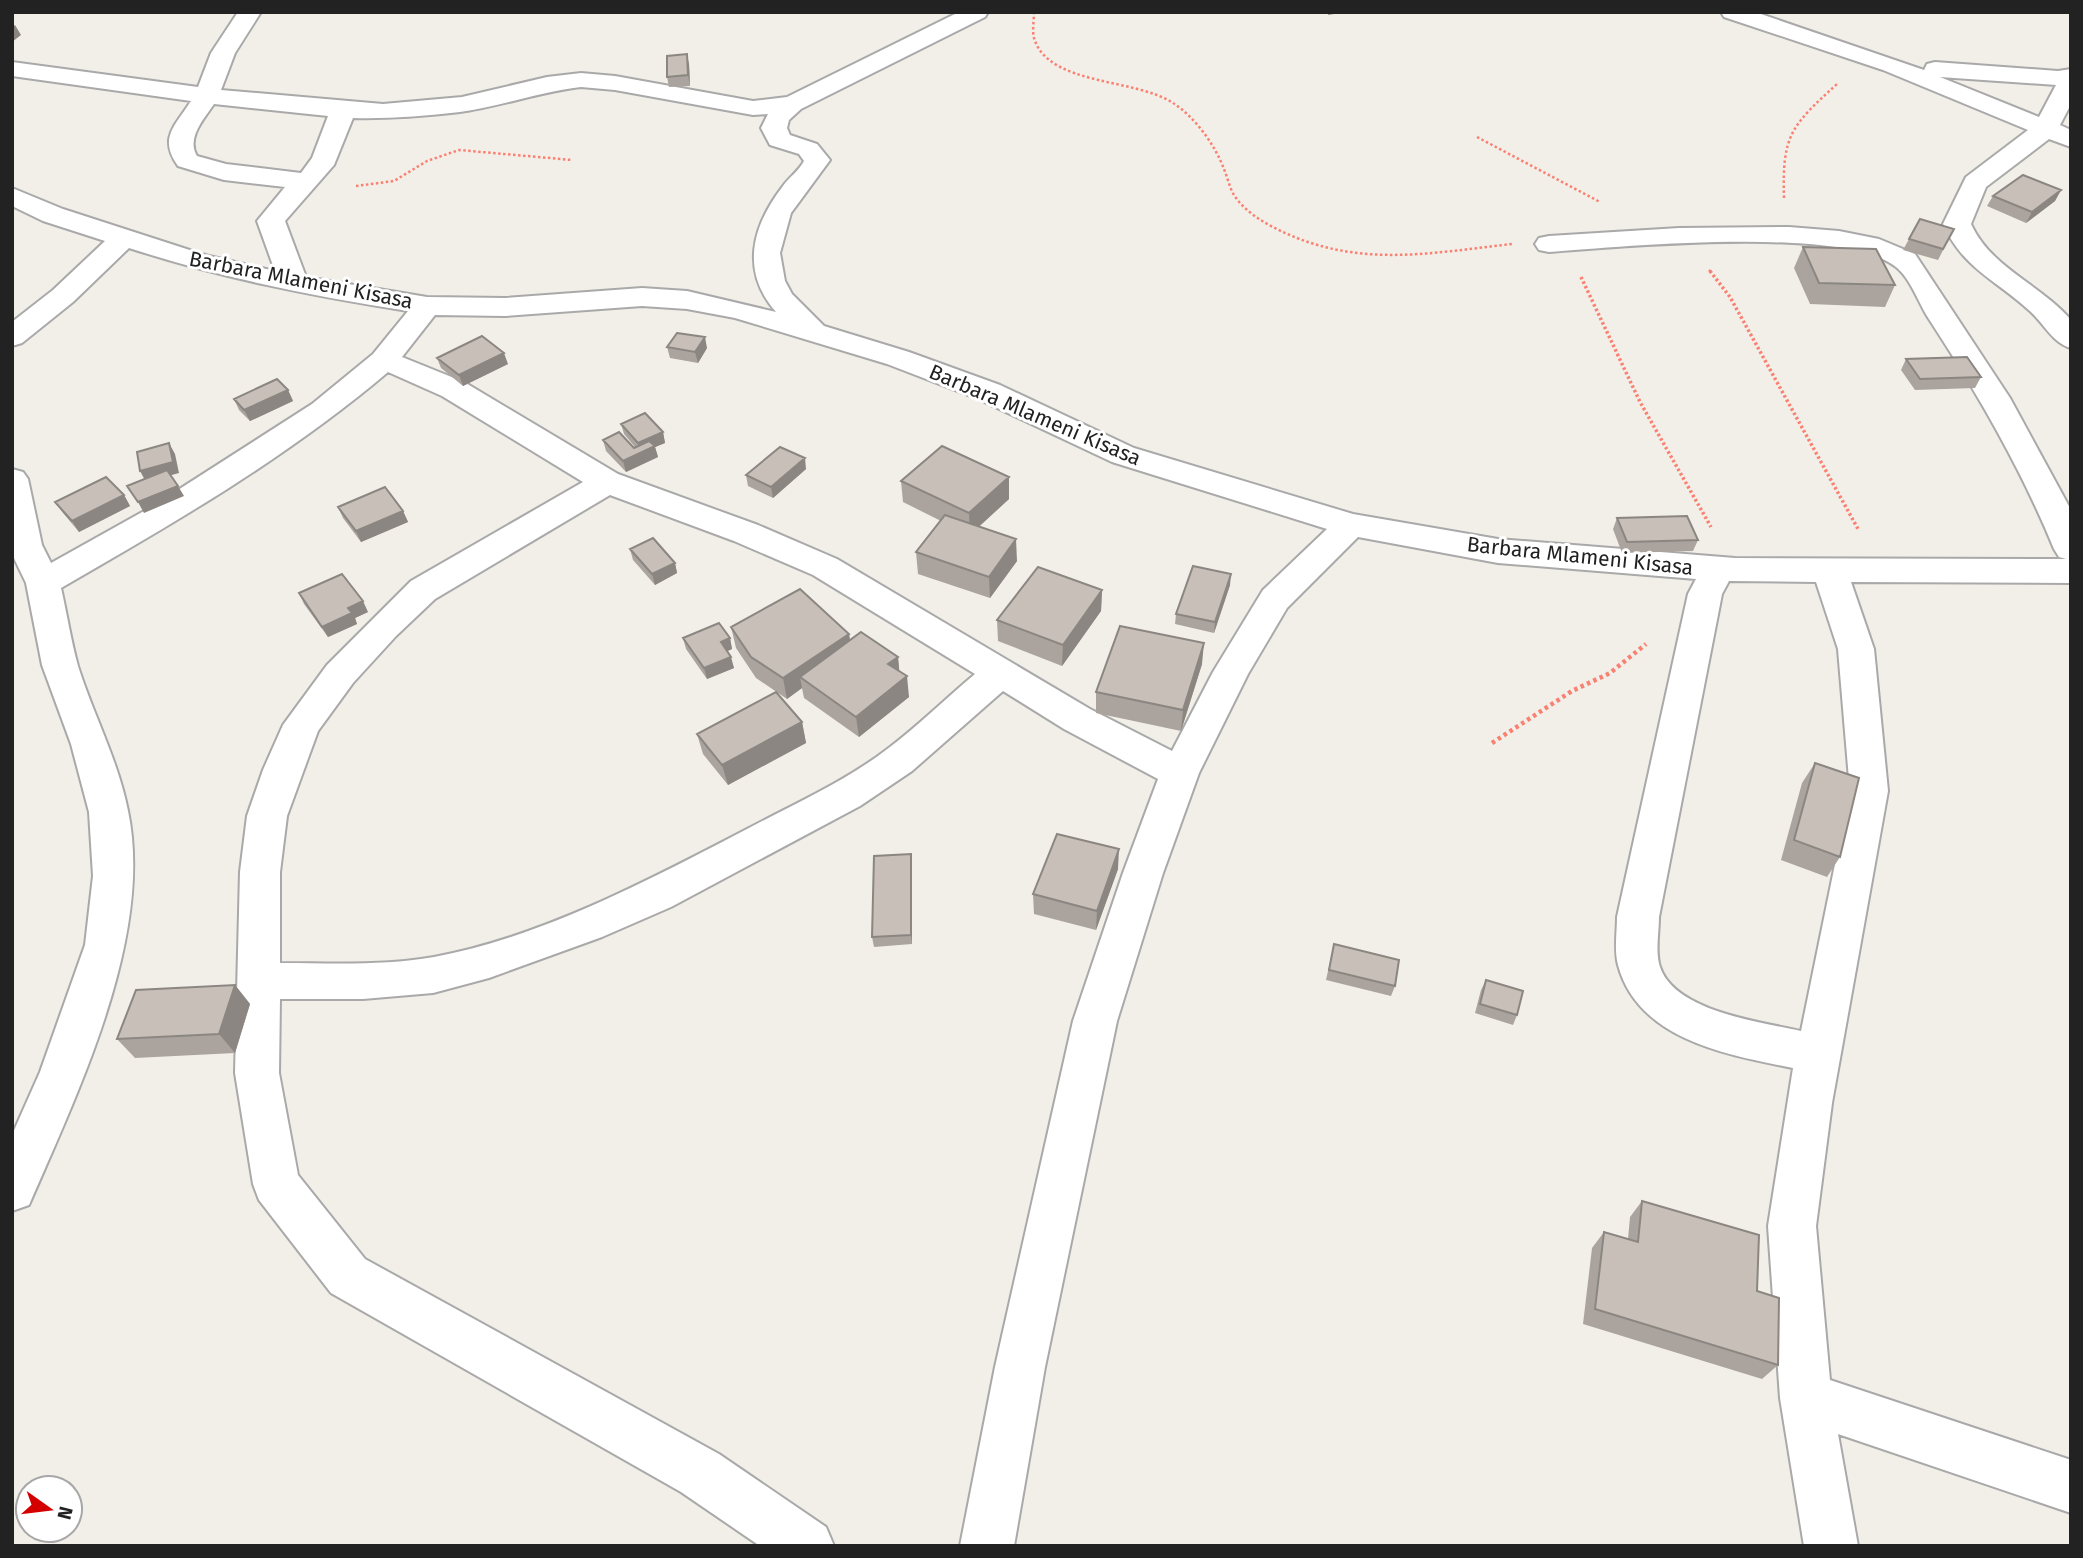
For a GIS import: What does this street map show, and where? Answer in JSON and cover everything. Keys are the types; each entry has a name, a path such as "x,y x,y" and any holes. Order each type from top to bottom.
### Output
{"street":[{"path":"250,12 223,53 207,96 181,136 180,149 187,161 224,172 307,182"},
{"path":"812,330 778,295 767,269 765,247 774,219 795,188 815,167 817,160 808,149 779,140 774,128 778,117 792,104 977,12"},
{"path":"1732,12 1891,65 2071,139"},
{"path":"1891,65 1982,74 2071,77 2045,130 1976,183 1957,224 1964,240 1978,259 2036,301 2071,339"},
{"path":"12,69 207,96 343,110 383,111 461,104 547,84 581,80 615,83 753,108 792,104"},
{"path":"294,284 271,220 282,203 307,182 325,158 343,110"},
{"name":"Barbara Mlameni Kisasa","path":"12,196 53,215 123,239 294,284 427,306 505,307 654,298 687,300 740,310 812,330 989,393 1123,455 1351,525 1499,551 1720,578 1830,570 2071,572"},
{"path":"1549,244 1670,236 1785,235 1869,243 1905,260 2011,426 2053,503 2071,549"},
{"path":"12,337 64,296 123,239"},
{"path":"43,583 164,514 323,411 384,360 427,306"},
{"path":"384,360 453,389 607,482 746,533 825,567 1077,719 1180,773"},
{"path":"12,1189 62,1072 106,945 113,876 109,812 90,744 60,665 43,583 25,545 13,482"},
{"path":"607,482 424,590 383,627 340,674 302,725 282,770 267,816 260,872 257,1073 276,1184 348,1276 700,1473 807,1546"},
{"path":"987,1546 1020,1367 1095,1021 1180,773 1231,672 1275,599 1351,525"},
{"path":"1830,570 1856,649 1870,791 1818,1054 1791,1226 1806,1398 1831,1546"},
{"path":"1720,578 1638,917 1639,966 1653,993 1674,1013 1708,1027 1818,1054"},
{"path":"257,981 363,981 433,975 489,960 587,925 657,895 845,795 899,761 1001,672"},
{"path":"1806,1398 2071,1487"}],"path":[{"path":"1034,12 1034,40 1043,57 1068,73 1149,89 1173,103 1199,130 1223,166 1234,196 1258,219 1288,233 1357,255 1549,244 1563,248 1576,266 1720,578 1610,673 1573,691 1492,743"},
{"path":"1785,235 1782,164 1786,141 1800,116 1867,58"},
{"path":"1477,137 1513,159 1670,236 1695,252 1730,297 1851,512 1877,570"},
{"path":"307,182 341,186 376,185 394,181 427,161 460,150 572,160"}],"building":[{"path":"687,54 688,75 667,77 667,56"},
{"path":"2023,175 2061,190 2032,212 1993,196"},
{"path":"1920,219 1954,229 1943,249 1909,239"},
{"path":"1803,247 1876,249 1895,285 1819,283"},
{"path":"677,333 705,337 695,352 667,347"},
{"path":"482,336 504,353 459,375 437,358"},
{"path":"1967,357 1981,377 1920,379 1906,359"},
{"path":"277,379 288,390 244,410 234,399"},
{"path":"645,413 663,432 638,443 621,424"},
{"path":"619,432 634,448 649,441 655,446 623,461 603,440"},
{"path":"169,443 173,462 140,471 137,452"},
{"path":"942,446 1009,477 969,513 901,481"},
{"path":"780,447 805,458 771,487 746,475"},
{"path":"167,470 178,486 138,502 127,486"},
{"path":"106,477 124,495 72,521 55,502"},
{"path":"385,487 403,511 356,531 338,507"},
{"path":"945,515 1016,539 989,577 916,552"},
{"path":"1687,516 1698,540 1627,542 1617,518"},
{"path":"653,538 675,563 652,574 630,549"},
{"path":"1193,566 1231,574 1215,622 1176,614"},
{"path":"1038,567 1102,590 1063,645 997,620"},
{"path":"342,574 363,601 348,608 352,613 322,627 299,593"},
{"path":"800,589 849,634 783,678 751,657 731,627"},
{"path":"719,623 730,638 721,642 731,657 704,668 683,638"},
{"path":"1120,626 1204,643 1183,710 1096,692"},
{"path":"861,632 898,657 888,664 907,676 856,717 800,677"},
{"path":"776,692 802,722 722,765 697,734"},
{"path":"1815,763 1859,778 1840,857 1794,840"},
{"path":"1057,834 1119,849 1097,911 1033,894"},
{"path":"911,854 911,935 872,937 874,856"},
{"path":"1334,944 1399,960 1395,986 1329,970"},
{"path":"1486,980 1523,991 1517,1015 1480,1004"},
{"path":"235,985 219,1034 117,1039 136,990"},
{"path":"1642,1201 1759,1235 1757,1291 1779,1298 1778,1365 1595,1309 1604,1232 1638,1242"}]}
